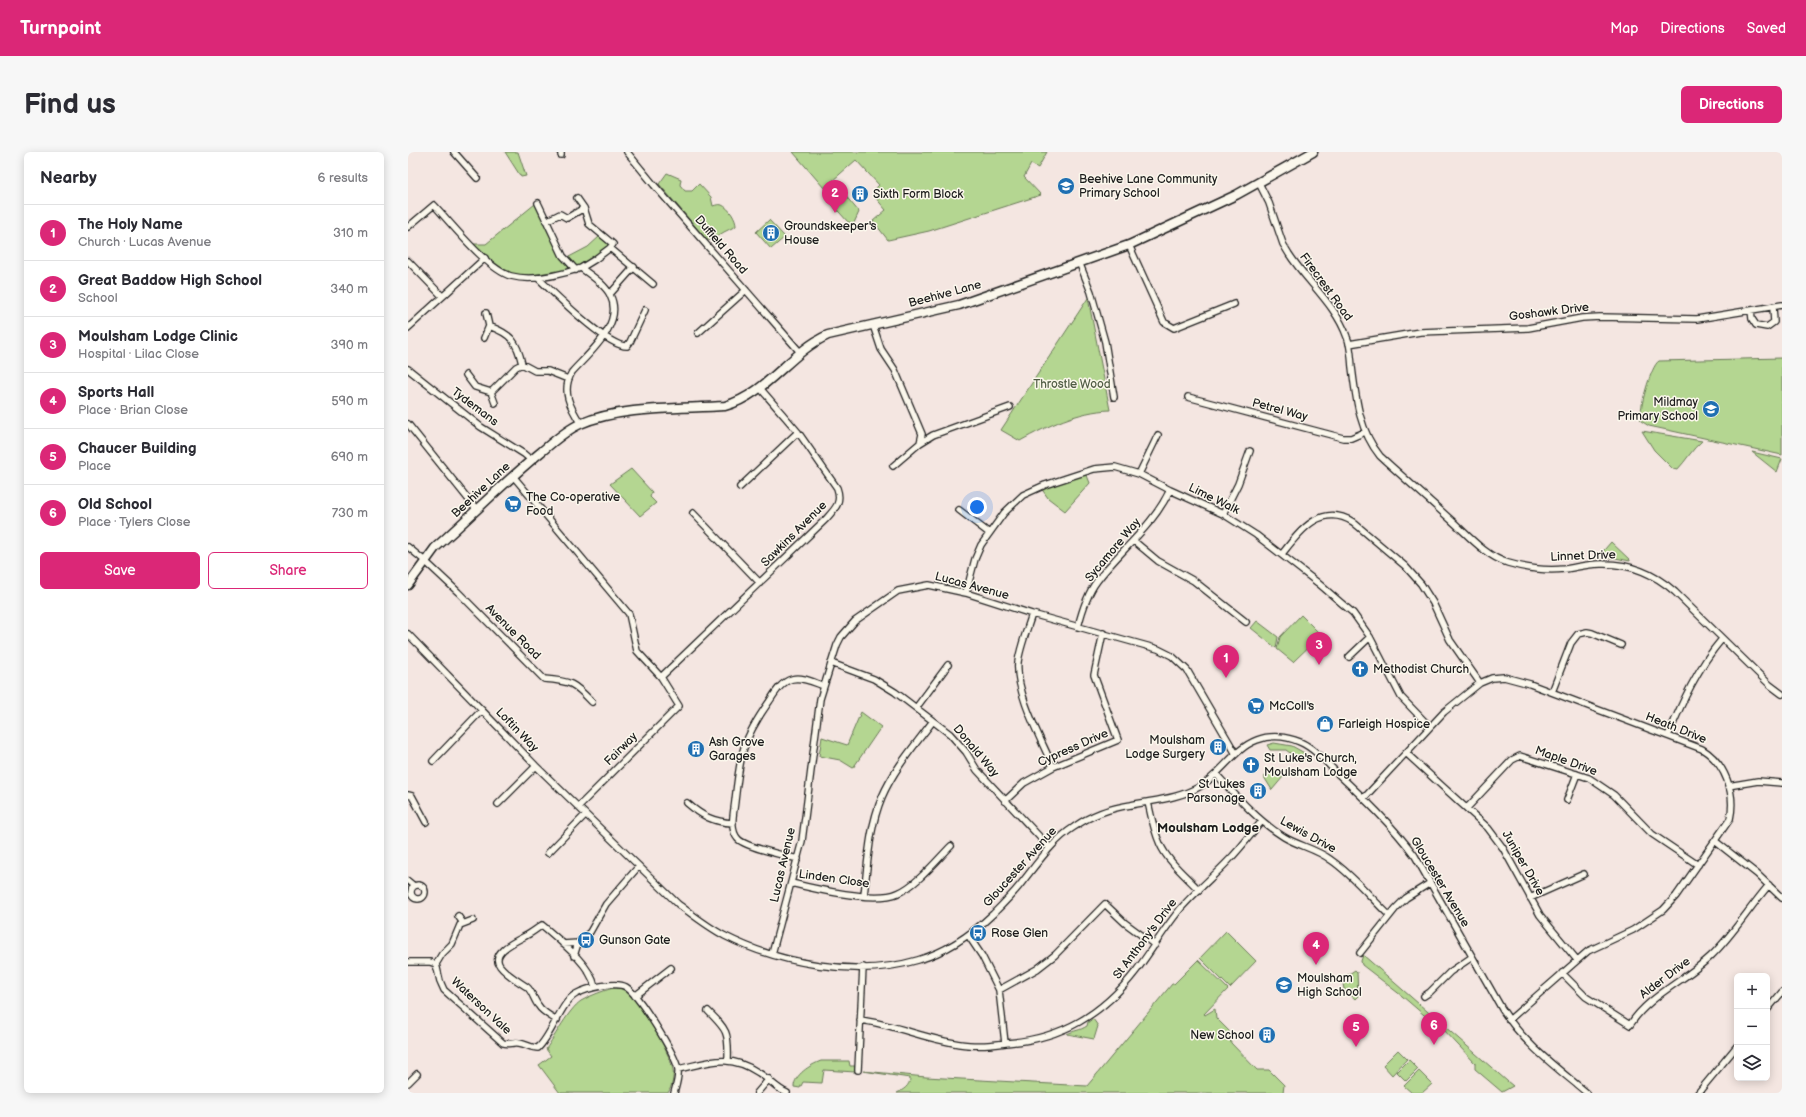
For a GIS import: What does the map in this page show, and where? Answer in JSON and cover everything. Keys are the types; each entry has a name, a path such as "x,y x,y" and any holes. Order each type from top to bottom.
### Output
{"main road":[{"name":"Beehive Lane","path":"408,585 435,548 531,460 563,434 580,424 602,417 630,412 725,406 732,404 760,388 800,352 813,342 828,334 959,305 1129,245 1259,183 1313,152"}],"street":[{"path":"454,152 477,178"},
{"name":"Duffield Road","path":"627,152 800,352"},
{"name":"Firecrest Road","path":"1259,183 1269,203 1289,254 1343,326 1350,344 1357,406 1365,432"},
{"path":"408,227 434,205 497,269 511,276 538,278 578,269 594,260 613,244 589,224 584,208 577,198"},
{"path":"538,203 563,256 610,294 613,306 614,316 604,336 572,372 568,379 566,393 573,412 580,424"},
{"path":"546,221 560,214 566,218 584,208"},
{"path":"1129,245 1164,322 1174,328 1234,304"},
{"path":"610,248 653,284"},
{"path":"408,328 485,258"},
{"path":"408,261 442,296"},
{"path":"1080,262 1091,292 1105,342 1114,397"},
{"path":"610,294 634,267"},
{"path":"538,278 604,336 622,346 627,346 630,342 646,310"},
{"path":"698,333 746,290"},
{"name":"Goshawk Drive","path":"1350,344 1420,332 1528,328 1582,318 1696,318 1782,305"},
{"path":"1751,310 1752,319 1756,325 1767,327 1774,322 1773,307"},
{"path":"484,338 489,326 486,313"},
{"path":"873,325 881,349 895,370 922,434 920,443"},
{"path":"489,326 505,332 516,344 522,364 535,372 548,371 568,379"},
{"path":"491,392 516,367 522,364"},
{"name":"Tydemans","path":"408,369 482,427 531,460"},
{"path":"466,375 475,387 491,392"},
{"name":"Sawkins Avenue","path":"661,677 838,505 840,496 837,488 798,432 760,388"},
{"path":"491,392 495,403"},
{"name":"Petrel Way","path":"1188,397 1343,438 1351,438 1365,432"},
{"path":"893,466 920,443 933,435 1010,407"},
{"path":"408,424 476,510"},
{"path":"740,487 798,432"},
{"name":"Linnet Drive","path":"1365,432 1380,456 1466,533 1499,559 1514,565 1551,569 1603,564 1624,566 1641,571 1665,584 1770,685 1782,694"},
{"path":"1140,474 1158,435"},
{"path":"1223,514 1238,484 1250,451"},
{"name":"Lime Walk","path":"966,593 980,545 1004,513 1023,495 1045,485 1094,469 1115,467 1140,474 1170,490 1223,514 1256,535 1282,554 1353,613 1370,637 1402,697 1430,727"},
{"path":"513,476 629,614 637,651 661,677"},
{"name":"Sycamore Way","path":"1078,627 1084,608 1096,582 1156,516 1170,490"},
{"path":"959,510 989,533"},
{"path":"693,512 760,582"},
{"path":"1282,554 1301,531 1316,520 1333,516 1344,518 1353,522 1405,566 1421,584 1433,603 1450,640 1480,683"},
{"path":"1134,541 1158,561 1194,580 1246,622"},
{"name":"Avenue Road","path":"408,547 425,561 544,679 565,680 580,689 592,702"},
{"name":"Lucas Avenue","path":"772,954 802,841 819,705 837,645 849,626 898,591 929,585 966,593 1032,614 1158,648 1172,656 1187,670 1236,754"},
{"path":"1032,614 1018,662 1019,682 1025,702 1053,768"},
{"path":"1552,692 1571,643 1578,634 1587,632 1592,633 1621,644"},
{"name":"Cypress Drive","path":"1005,801 1024,783 1053,768 1118,740 1094,675 1103,633"},
{"name":"Loftin Way","path":"408,634 536,766 612,840"},
{"path":"1349,657 1370,637"},
{"path":"1668,736 1690,686 1722,639"},
{"name":"Donald Way","path":"831,663 874,679 895,692 950,734 966,752 977,770 1050,848"},
{"path":"916,708 948,665"},
{"name":"Fairway","path":"578,807 679,706 661,677"},
{"name":"Heath Drive","path":"1364,798 1406,752 1458,699 1480,683 1498,677 1510,677 1702,749 1710,753 1722,768 1732,802 1730,819 1670,903 1653,918 1633,930 1598,945 1577,960 1509,1020"},
{"path":"798,859 743,843 735,836 733,823 741,756 749,731 779,688 792,679 800,678 824,686"},
{"path":"433,761 482,710"},
{"path":"864,895 874,820 882,797 907,755 933,721"},
{"name":"Gloucester Avenue","path":"612,840 678,904 703,923 744,945 772,954 815,964 884,967 919,960 934,954 968,935 992,915 1018,888 1050,848 1071,829 1094,815 1130,805 1165,800 1182,795 1201,786 1217,775 1236,754 1247,745 1272,737 1290,738 1312,749 1364,798 1403,840 1415,856 1509,1020 1526,1041 1587,1093"},
{"name":"Juniper Drive","path":"1406,752 1488,828 1503,848 1540,915 1577,960"},
{"name":"Maple Drive","path":"1467,808 1512,760 1520,756 1589,778 1614,795 1652,834 1698,865"},
{"path":"498,804 536,766"},
{"path":"1567,800 1577,774"},
{"name":"Lewis Drive","path":"1217,775 1237,797 1262,820 1285,838 1319,852 1331,860 1348,874 1389,915"},
{"path":"1728,786 1758,781 1782,783"},
{"path":"408,795 412,796 426,822"},
{"path":"1148,802 1160,846 1172,862 1198,890"},
{"path":"686,803 706,818 733,823"},
{"path":"548,852 586,815"},
{"name":"St Anthony's Drive","path":"860,1020 894,1026 938,1040 969,1045 1023,1042 1045,1038 1070,1028 1092,1014 1113,997 1136,972 1168,924 1198,890 1229,860 1262,820"},
{"path":"1715,841 1769,885 1782,898"},
{"name":"Linden Close","path":"791,884 822,890 864,895 883,896 898,894 912,884 951,846"},
{"path":"563,944 578,942 590,932 611,897 639,866"},
{"path":"1530,898 1584,874"},
{"path":"408,881 414,886"},
{"path":"1360,953 1389,915 1406,898 1430,883"},
{"name":"Alder Drive","path":"1562,973 1586,997 1630,1025 1641,1010 1691,974 1712,955 1729,936 1749,907 1769,885"},
{"path":"999,990 1037,970 1055,955 1105,904 1125,923 1155,945"},
{"path":"458,916 463,923"},
{"path":"408,961 430,962 436,964 442,954 452,944 463,923 473,920"},
{"path":"557,1020 538,1006 529,988 517,981 500,966 498,960 499,955 508,946 517,939 528,935 542,925 588,970 594,980 596,988"},
{"path":"968,935 982,956 999,990 1005,1044"},
{"path":"574,956 578,942"},
{"path":"1424,996 1450,972 1472,957"},
{"name":"Waterson Vale","path":"436,964 437,972 444,990 502,1043 508,1045 516,1042 524,1043 531,1048 538,1048 544,1043 567,1004 575,994 618,984 627,988 635,996 654,1021 678,1069"},
{"path":"858,1070 863,967"},
{"path":"635,996 671,968"},
{"path":"1768,1009 1782,992"},
{"path":"708,1011 726,1030 729,1044 728,1060"},
{"path":"1698,1093 1734,1050"},
{"path":"674,1093 678,1080 678,1069 707,1062 728,1060 746,1065 787,1093"},
{"path":"408,1083 417,1074"},
{"path":"757,1093 769,1080"}],"green space":[{"path":"505,152 518,152 526,176 521,177"},
{"path":"793,152 1047,152 1038,168 1031,164 1024,177 1041,195 929,231 888,240 873,221 886,210 874,196 878,192 875,189 879,185 856,160 824,188"},
{"path":"667,173 681,179 680,185 685,191 692,191 699,184 711,197 713,206 722,205 730,211 735,220 736,226 711,240 707,240 659,184"},
{"path":"834,189 840,189 859,212 854,223 848,222 831,203"},
{"path":"535,204 561,257 571,269 558,273 556,271 533,275 510,274 509,271 499,268 475,247 474,244 486,244"},
{"path":"769,220 785,237 771,249 756,232"},
{"path":"600,236 608,242 608,245 604,251 577,268 567,258 588,247"},
{"name":"Throstle Wood","path":"1088,298 1110,410 1075,416 1041,430 1020,441 1001,430"},
{"name":"Mildmay Primary School","path":"1782,358 1782,455 1649,426 1641,421 1641,408 1649,379 1652,371 1659,361"},
{"path":"1642,431 1702,441 1677,470 1673,469 1654,450"},
{"path":"1752,452 1782,459 1777,472"},
{"path":"631,469 652,492 650,497 656,503 640,516 610,484"},
{"path":"1086,473 1090,483 1065,511 1048,498 1041,488"},
{"path":"1611,542 1630,560 1630,561 1598,557"},
{"path":"1301,615 1321,635 1293,662 1277,649 1280,637"},
{"path":"1257,621 1278,637 1276,648 1251,628"},
{"path":"861,712 881,727 853,768 840,760 819,756 822,737 847,745"},
{"path":"1274,743 1292,746 1308,755 1303,761 1300,757 1298,759 1286,750 1270,750 1267,745"},
{"path":"1275,769 1283,777 1272,790 1264,777"},
{"path":"1226,931 1256,961 1230,988 1200,958"},
{"path":"1363,955 1513,1086 1502,1092 1475,1069 1475,1063 1442,1028 1438,1027 1402,996 1362,965 1361,961"},
{"path":"1198,960 1228,989 1204,1014 1205,1015 1215,1009 1216,1018 1229,1031 1231,1043 1257,1070 1269,1070 1284,1085 1283,1093 897,1093 904,1089 910,1081 910,1078 863,1071 926,1077 1087,1086 1172,984 1174,984"},
{"path":"1355,970 1357,972 1358,996 1355,999 1344,989 1343,984 1346,976"},
{"path":"613,988 622,989 629,994 644,1013 660,1039 671,1062 673,1070 671,1088 668,1093 560,1093 539,1065 551,1056 546,1049 567,1016 576,1005 589,997"},
{"path":"1093,1019 1098,1026 1094,1039 1067,1034 1082,1029"},
{"path":"1398,1050 1407,1059 1392,1075 1383,1065"},
{"path":"1409,1060 1418,1069 1406,1081 1397,1072"},
{"path":"821,1061 849,1061 850,1066 855,1066 855,1072 824,1070 822,1083 803,1082 800,1088 794,1087 797,1078 803,1071"},
{"path":"1419,1071 1432,1084 1422,1093 1412,1093 1404,1086"}],"place":[{"name":"Beehive Lane Community Primary School","path":"1066,186"},
{"name":"Sixth Form Block","path":"860,194"},
{"name":"Great Baddow High School","path":"835,213"},
{"name":"Groundskeeper's House","path":"771,233"},
{"name":"Mildmay Primary School","path":"1711,409"},
{"name":"The Co-operative Food","path":"513,504"},
{"name":"Moulsham Lodge Clinic","path":"1319,665"},
{"name":"Methodist Church","path":"1360,669"},
{"name":"The Holy Name","path":"1226,678"},
{"name":"McColl's","path":"1256,706"},
{"name":"Farleigh Hospice","path":"1325,724"},
{"name":"Moulsham Lodge Surgery","path":"1218,747"},
{"name":"Ash Grove Garages","path":"696,749"},
{"name":"St Luke's Church, Moulsham Lodge","path":"1251,765"},
{"name":"St Lukes Parsonage","path":"1258,791"},
{"name":"Rose Glen","path":"978,933"},
{"name":"Gunson Gate","path":"586,940"},
{"name":"Sports Hall","path":"1316,965"},
{"name":"Moulsham High School","path":"1284,985"},
{"name":"New School","path":"1267,1035"},
{"name":"Old School","path":"1434,1045"},
{"name":"Chaucer Building","path":"1356,1047"}],"district":[{"name":"Moulsham Lodge","path":"1208,828"}]}
